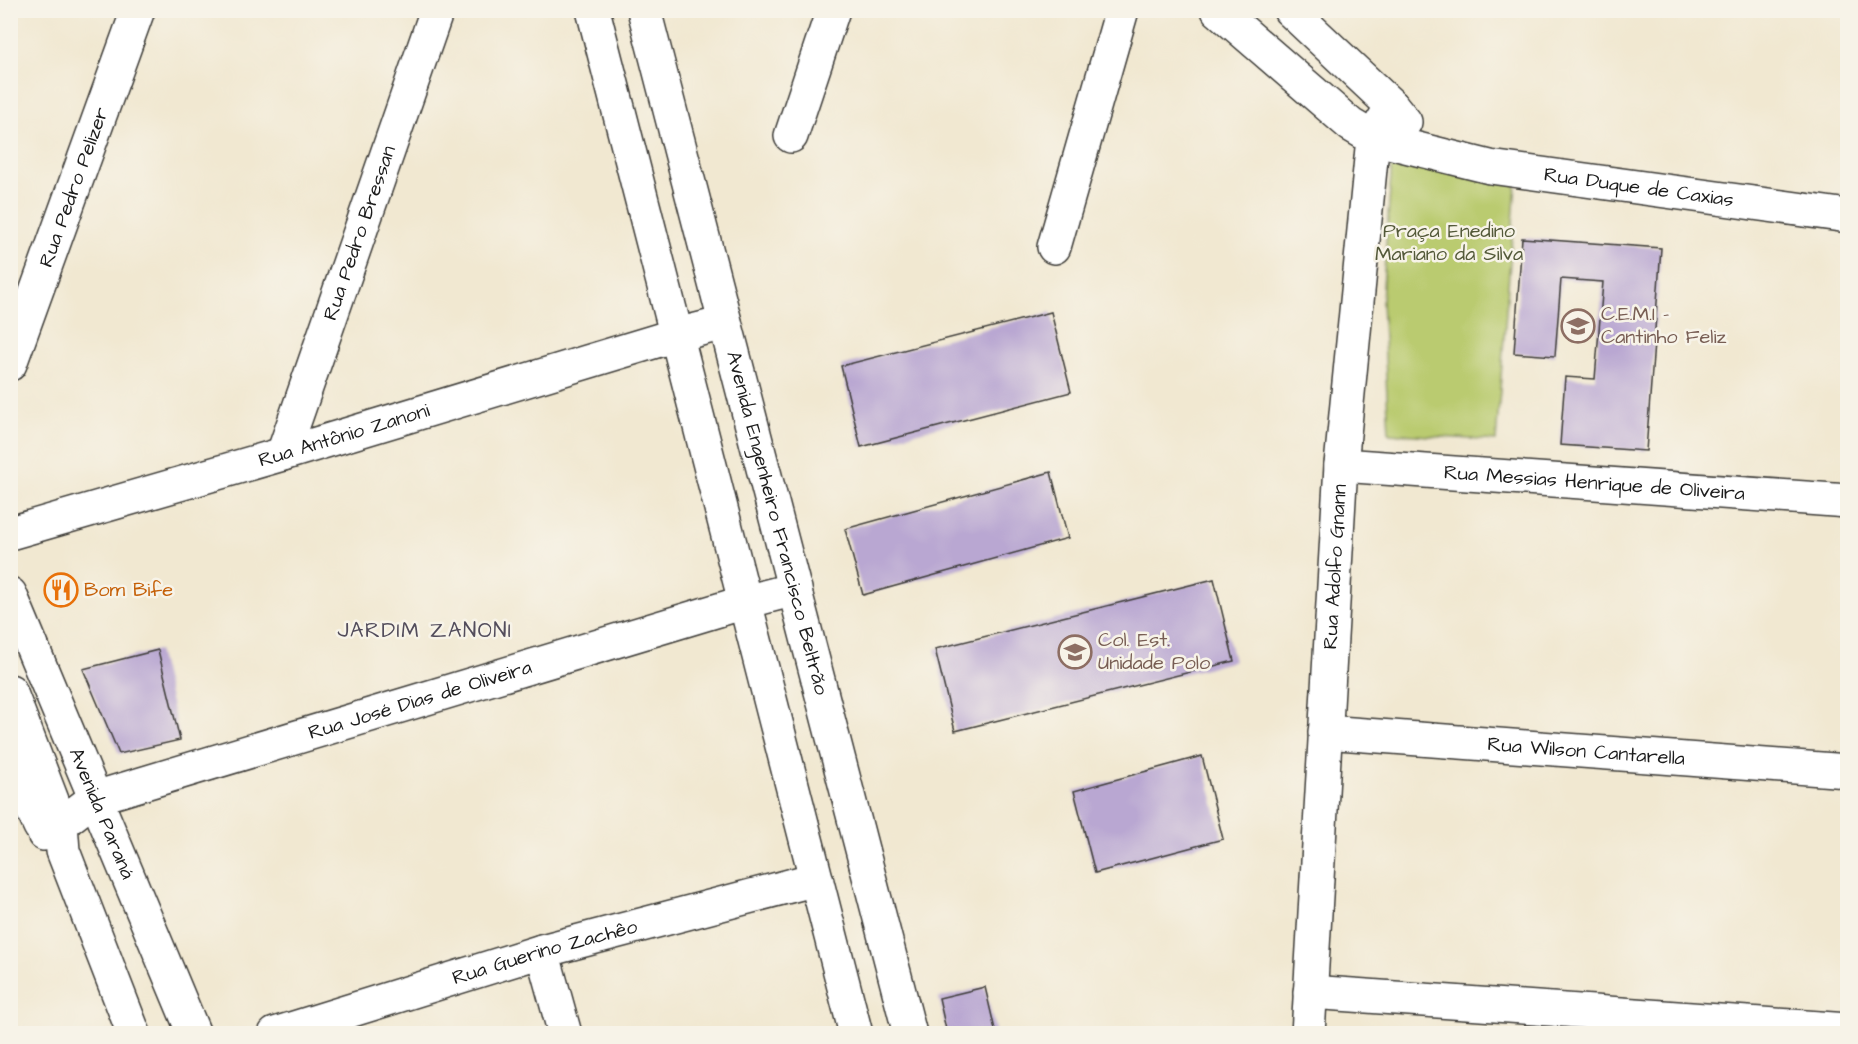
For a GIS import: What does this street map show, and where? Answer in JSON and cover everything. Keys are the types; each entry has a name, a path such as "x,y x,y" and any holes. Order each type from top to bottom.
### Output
{"street":[{"name":"Rua Pedro Pelizer","path":"10,364 138,10"},
{"name":"Rua Pedro Bressan","path":"283,454 437,10"},
{"path":"593,10 856,1034"},
{"name":"Avenida Engenheiro Francisco Beltrão","path":"644,10 910,1034"},
{"path":"791,136 833,10"},
{"path":"1054,247 1122,10"},
{"name":"Rua Duque de Caxias","path":"1218,10 1351,124 1374,138 1490,167 1848,216"},
{"path":"1290,10 1392,106 1431,154"},
{"name":"Rua Adolfo Gnann","path":"1308,1034 1341,465 1374,138 1392,106"},
{"name":"Rua Antônio Zanoni","path":"10,532 283,454 676,335 725,323"},
{"name":"Rua Messias Henrique de Oliveira","path":"1341,465 1848,501"},
{"name":"Rua José Dias de Oliveira","path":"95,798 745,602 795,589"},
{"name":"Avenida Paraná","path":"10,594 194,1034"},
{"path":"10,691 56,837 134,1034"},
{"name":"Rua Wilson Cantarella","path":"1325,732 1848,771"},
{"path":"10,761 56,837"},
{"path":"56,837 95,798"},
{"name":"Rua Guerino Zachêo","path":"275,1034 542,951 816,879"},
{"path":"542,951 565,1034"},
{"path":"1310,992 1848,1030"}],"green space":[{"name":"Praça Enedino Mariano da Silva","path":"1399,154 1516,184 1496,441 1389,433 1382,301 1392,161"}],"building":[{"path":"1522,238 1661,248 1646,451 1560,445 1565,377 1595,379 1603,282 1561,279 1555,356 1514,353"},
{"path":"1051,312 1071,392 861,447 841,366"},
{"path":"1051,472 1068,538 863,595 845,529"},
{"path":"1214,579 1234,661 955,731 935,649"},
{"path":"158,650 180,740 119,754 83,669"},
{"path":"1202,756 1223,839 1095,873 1074,791"},
{"path":"985,987 996,1034 947,1034 939,998"}],"place":[{"name":"C.E.M.I - Cantinho Feliz","path":"1578,326"},
{"name":"Bom Bife","path":"61,590"},
{"name":"Col. Est. Unidade Polo","path":"1075,652"}],"district":[{"name":"JARDIM ZANONI","path":"425,630"}]}
